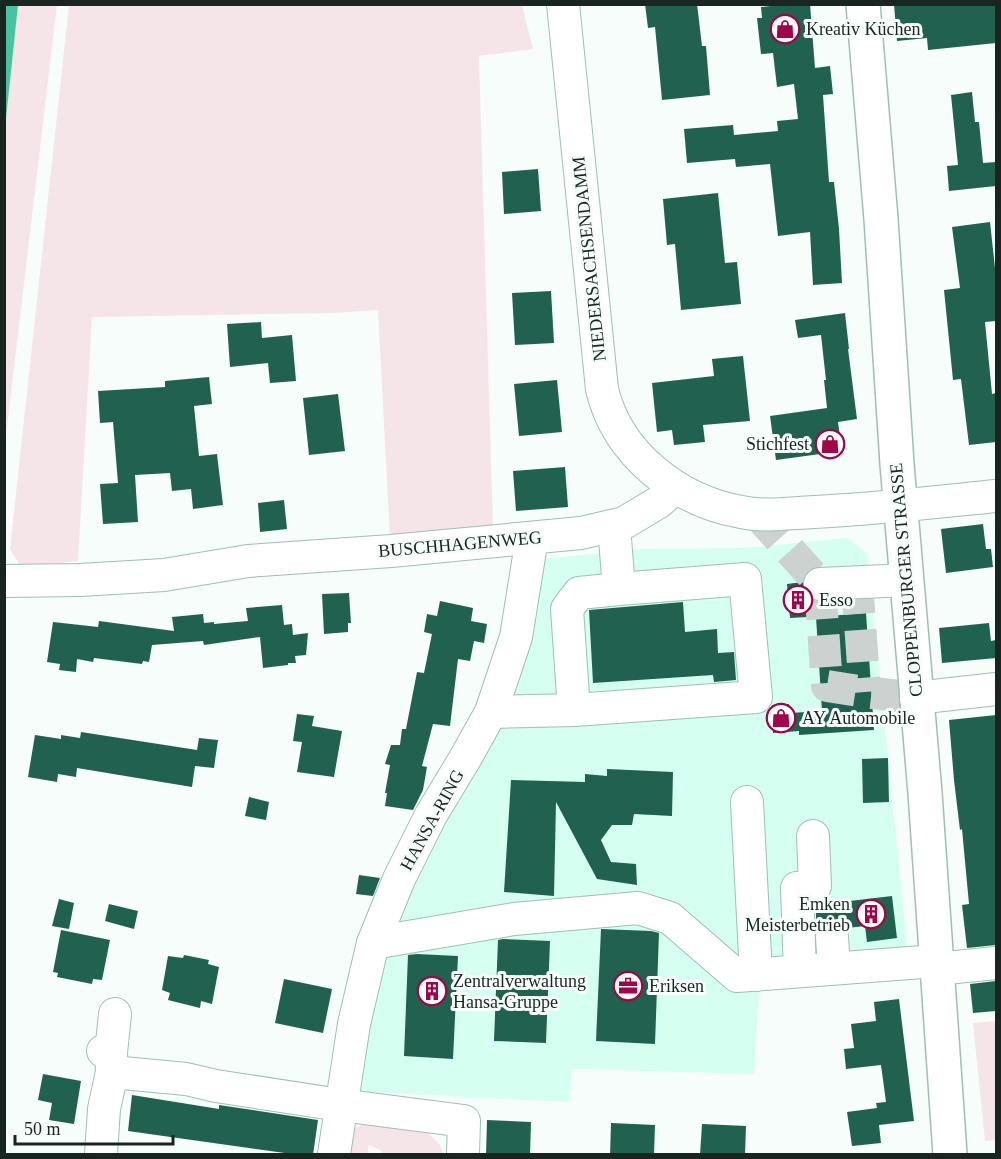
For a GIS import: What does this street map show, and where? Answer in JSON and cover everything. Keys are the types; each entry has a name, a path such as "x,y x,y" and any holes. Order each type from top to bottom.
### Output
{"main road":[{"name":"CLOPPENBURGER STRASSE","path":"863,4 882,231 900,505 925,793 950,1155"}],"street":[{"name":"NIEDERSACHSENDAMM","path":"563,4 602,389 606,409 646,465 674,488"},
{"path":"674,488 698,500 758,515 996,496"},
{"name":"BUSCHHAGENWEG","path":"4,581 85,580 164,575 248,561 582,533 624,523 659,502 674,488"},
{"path":"614,526 619,589"},
{"name":"HANSA-RING","path":"334,1155 354,1024 373,943 399,879 431,815 491,712 516,637 532,538"},
{"path":"491,712 574,710 756,697 745,579 579,593 567,609 574,710"},
{"path":"820,584 907,580"},
{"path":"917,708 996,689"},
{"path":"917,708 996,710"},
{"path":"747,802 756,975"},
{"path":"800,971 797,888 815,886 813,836"},
{"path":"373,943 514,919 638,908 670,918 737,976 834,968 996,963"},
{"path":"832,937 834,968"},
{"path":"101,1155 115,1014"},
{"path":"109,1059 216,1086 464,1121 463,1155"}],"shaded area":[{"path":"4,5 18,5 5,128"},
{"path":"18,5 57,5 4,452 4,128"},
{"path":"69,5 522,5 533,49 479,56 493,529 390,538 378,310 334,313 92,317 78,561 21,567 10,549"},
{"path":"847,538 867,553 910,975 759,990 754,1074 572,1069 569,1102 352,1091 375,977 542,559 641,549 743,548"},
{"path":"996,1021 996,1140 985,1141 973,1023"},
{"path":"372,1118 418,1123 440,1145 443,1154 381,1154 382,1151 369,1145 367,1154 347,1154 354,1129"}],"building":[{"path":"645,4 697,4 702,46 706,46 710,95 662,100 655,27 648,28"},
{"path":"810,4 815,68 830,66 833,94 823,95 829,182 834,182 842,283 813,285 810,232 778,236 770,164 736,167 735,159 687,163 684,129 733,125 734,135 778,131 777,121 798,119 794,84 777,87 773,53 761,54 757,18 762,18 761,7"},
{"path":"894,4 996,4 996,43 928,50 927,38 897,41"},
{"path":"972,92 975,122 979,122 983,163 996,162 996,186 949,191 947,166 958,165 951,95"},
{"path":"538,169 541,211 504,214 502,172"},
{"path":"718,193 725,263 737,262 741,304 681,310 675,244 667,245 663,199"},
{"path":"990,222 996,277 996,321 985,322 992,394 996,393 996,442 969,445 961,379 953,380 944,290 960,288 952,227"},
{"path":"551,291 554,343 515,345 512,293"},
{"path":"845,313 857,419 838,422 842,451 776,460 770,416 827,408 821,335 798,338 795,320"},
{"path":"261,322 262,338 292,335 296,381 270,383 268,363 230,367 227,324"},
{"path":"743,356 750,421 703,425 705,442 674,445 672,430 657,432 652,383 714,376 712,359"},
{"path":"209,377 212,404 194,406 199,456 217,454 223,505 193,509 191,489 172,491 170,473 135,475 138,522 103,524 100,484 118,483 113,422 100,423 98,391 165,387 165,381"},
{"path":"557,380 562,432 519,436 514,384"},
{"path":"338,394 345,451 309,455 303,398"},
{"path":"565,467 568,507 516,511 513,471"},
{"path":"284,500 287,529 260,532 258,503"},
{"path":"983,524 986,549 991,549 993,567 946,573 941,529"},
{"name":"Esso","path":"803,582 807,595 808,617 790,618 787,584"},
{"path":"349,593 351,623 348,623 348,632 324,634 322,594"},
{"path":"440,601 473,608 471,621 487,624 484,643 474,641 470,661 458,659 450,726 433,724 422,766 427,767 423,790 413,810 385,806 390,765 385,764 391,745 400,745 402,729 406,729 417,672 424,673 432,634 424,632 427,614 437,616"},
{"path":"683,602 685,632 717,629 718,653 734,652 736,680 714,682 713,675 593,683 589,610"},
{"path":"282,605 284,625 292,624 293,635 308,633 306,655 295,656 296,663 288,663 288,665 263,668 260,637 204,645 203,641 152,645 149,662 143,661 142,664 94,658 93,662 77,659 76,672 59,670 60,664 47,662 53,622 98,627 99,621 174,631 172,617 203,614 204,623 214,622 214,624 248,621 246,608"},
{"path":"866,613 874,730 799,735 799,731 773,733 772,705 789,704 790,713 822,711 816,617"},
{"path":"989,623 991,641 996,640 996,658 942,663 939,628"},
{"path":"297,714 314,716 312,726 342,731 334,777 297,772 302,742 293,741"},
{"path":"996,715 996,945 967,948 962,905 969,904 949,720"},
{"path":"81,732 197,750 199,738 218,740 214,768 195,766 192,787 77,768 76,777 58,774 57,782 28,777 35,735 61,739 61,735 80,738"},
{"path":"888,758 889,802 863,803 862,759"},
{"path":"607,769 673,772 672,816 634,814 632,825 612,825 601,840 611,862 636,864 637,885 597,879 556,802 554,896 504,892 511,780 585,782 585,774 607,776"},
{"path":"249,797 269,802 266,820 245,816"},
{"path":"359,875 380,878 373,896 356,894"},
{"name":"Emken Meisterbetrieb","path":"892,896 897,938 867,942 865,926 847,928 840,921 831,919 816,928 816,905"},
{"path":"59,899 74,903 69,929 52,926"},
{"path":"109,904 138,911 134,929 105,921"},
{"name":"Eriksen","path":"601,929 659,933 655,1044 596,1041"},
{"path":"61,930 110,940 102,980 93,979 92,984 57,977 58,973 53,972"},
{"path":"498,940 550,941 546,1043 494,1041"},
{"path":"184,955 209,960 208,964 219,967 212,1004 201,1001 200,1008 168,1000 170,993 162,990 168,956 183,958"},
{"name":"Zentralverwaltung Hansa-Gruppe","path":"408,955 458,956 453,1059 404,1056"},
{"path":"284,979 332,989 323,1033 275,1023"},
{"path":"996,981 996,1011 973,1013 970,984"},
{"path":"899,999 914,1121 879,1125 881,1143 852,1146 847,1112 877,1108 876,1103 886,1102 881,1065 846,1069 844,1049 854,1048 851,1024 876,1021 874,1002"},
{"path":"43,1074 81,1081 74,1124 49,1120 52,1103 38,1100"},
{"path":"132,1095 219,1109 219,1105 318,1120 313,1155 299,1155 128,1131"},
{"path":"487,1120 531,1122 530,1155 486,1155"},
{"path":"611,1123 655,1125 654,1155 610,1155"},
{"path":"702,1124 746,1126 745,1155 700,1155"}],"tunnel":[{"path":"758,515 820,584 827,686 916,698"},
{"path":"857,582 865,692"}],"place":[{"name":"Kreativ Küchen","path":"785,29"},
{"name":"Stichfest","path":"830,444"},
{"name":"Esso","path":"798,600"},
{"name":"AY Automobile","path":"781,718"},
{"name":"Emken Meisterbetrieb","path":"871,914"},
{"name":"Eriksen","path":"628,986"},
{"name":"Zentralverwaltung Hansa-Gruppe","path":"432,991"}]}
